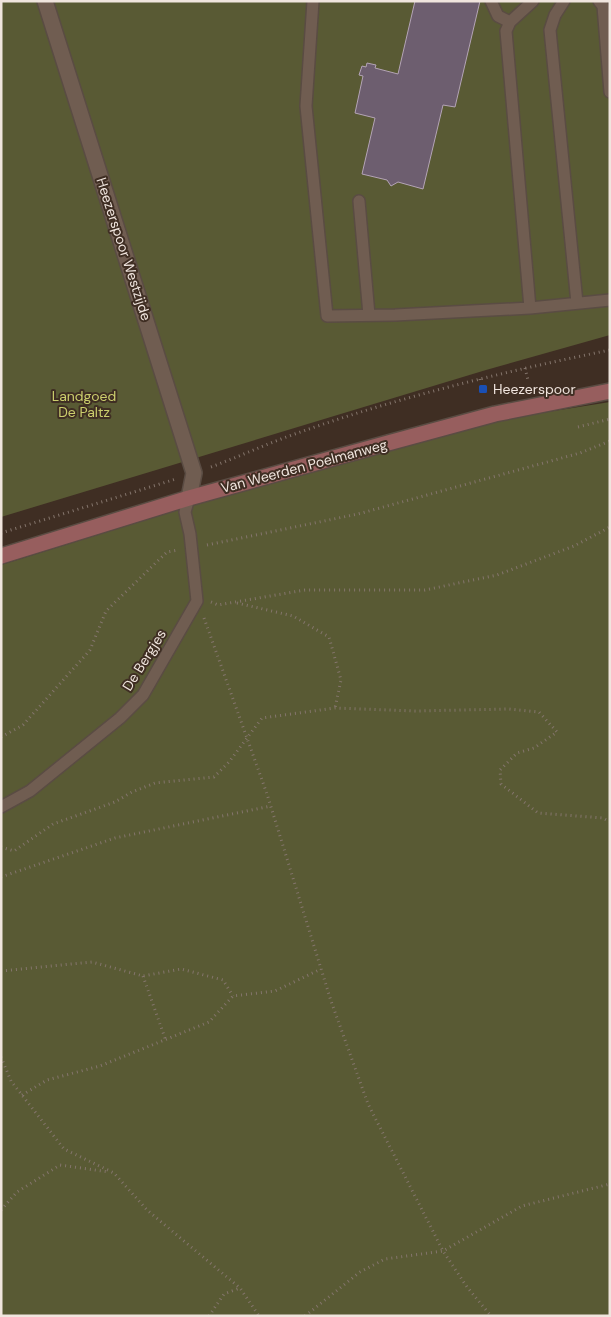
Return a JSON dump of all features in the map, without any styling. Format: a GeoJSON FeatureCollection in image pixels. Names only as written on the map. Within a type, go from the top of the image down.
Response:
{"type":"FeatureCollection","features":[{"type":"Feature","properties":{"kind":"main road","name":"Van Weerden Poelmanweg"},"geometry":{"type":"LineString","coordinates":[[1,556],[189,498],[495,414],[610,391]]}},
{"type":"Feature","properties":{"kind":"street","name":"Heezerspoor Westzijde"},"geometry":{"type":"LineString","coordinates":[[45,1],[194,473],[189,498]]}},
{"type":"Feature","properties":{"kind":"lane"},"geometry":{"type":"LineString","coordinates":[[313,1],[306,106],[327,316],[530,308],[610,300]]}},
{"type":"Feature","properties":{"kind":"lane"},"geometry":{"type":"LineString","coordinates":[[491,1],[498,16],[510,22]]}},
{"type":"Feature","properties":{"kind":"lane"},"geometry":{"type":"LineString","coordinates":[[530,308],[506,31],[510,22],[533,1]]}},
{"type":"Feature","properties":{"kind":"lane"},"geometry":{"type":"LineString","coordinates":[[564,1],[555,14],[550,30],[577,303]]}},
{"type":"Feature","properties":{"kind":"lane"},"geometry":{"type":"LineString","coordinates":[[599,1],[603,6],[607,26],[610,92]]}},
{"type":"Feature","properties":{"kind":"lane"},"geometry":{"type":"LineString","coordinates":[[359,201],[369,315]]}},
{"type":"Feature","properties":{"kind":"lane"},"geometry":{"type":"LineString","coordinates":[[189,498],[186,512],[192,548],[197,601]]}},
{"type":"Feature","properties":{"kind":"lane","name":"De Bergjes"},"geometry":{"type":"LineString","coordinates":[[1,807],[30,791],[120,718],[143,695],[197,601]]}},
{"type":"Feature","properties":{"kind":"path"},"geometry":{"type":"LineString","coordinates":[[1,533],[194,473],[323,425],[480,379],[610,350]]}},
{"type":"Feature","properties":{"kind":"path"},"geometry":{"type":"LineString","coordinates":[[525,368],[528,380]]}},
{"type":"Feature","properties":{"kind":"path"},"geometry":{"type":"LineString","coordinates":[[480,379],[482,390]]}},
{"type":"Feature","properties":{"kind":"path"},"geometry":{"type":"LineString","coordinates":[[578,427],[610,419]]}},
{"type":"Feature","properties":{"kind":"path"},"geometry":{"type":"LineString","coordinates":[[1,737],[23,725],[90,650],[106,611],[167,552],[358,514],[610,442]]}},
{"type":"Feature","properties":{"kind":"path"},"geometry":{"type":"LineString","coordinates":[[335,708],[341,680],[329,637],[293,616],[235,602],[305,590],[425,590],[497,575],[574,546],[610,527]]}},
{"type":"Feature","properties":{"kind":"path"},"geometry":{"type":"LineString","coordinates":[[197,601],[209,627],[271,806],[321,968],[368,1104],[443,1251],[467,1288],[491,1316]]}},
{"type":"Feature","properties":{"kind":"path"},"geometry":{"type":"LineString","coordinates":[[1,847],[14,851],[53,824],[115,802],[132,792],[155,783],[214,777],[229,762],[262,718],[335,708],[415,711],[509,709],[539,712],[558,732],[534,748],[517,753],[500,770],[501,784],[538,813],[603,818],[610,822]]}},
{"type":"Feature","properties":{"kind":"path"},"geometry":{"type":"LineString","coordinates":[[1,877],[115,838],[271,806]]}},
{"type":"Feature","properties":{"kind":"path"},"geometry":{"type":"LineString","coordinates":[[1,971],[92,962],[143,976],[181,969],[223,980],[233,996]]}},
{"type":"Feature","properties":{"kind":"path"},"geometry":{"type":"LineString","coordinates":[[22,1095],[46,1080],[100,1066],[209,1022],[233,996],[275,991],[321,968]]}},
{"type":"Feature","properties":{"kind":"path"},"geometry":{"type":"LineString","coordinates":[[143,976],[166,1040]]}},
{"type":"Feature","properties":{"kind":"path"},"geometry":{"type":"LineString","coordinates":[[1,1057],[11,1081],[64,1149],[114,1173],[147,1210],[240,1288],[259,1316]]}},
{"type":"Feature","properties":{"kind":"path"},"geometry":{"type":"LineString","coordinates":[[1,1210],[17,1192],[60,1165],[114,1173]]}},
{"type":"Feature","properties":{"kind":"path"},"geometry":{"type":"LineString","coordinates":[[305,1316],[360,1272],[386,1259],[443,1251],[522,1206],[610,1184]]}},
{"type":"Feature","properties":{"kind":"path"},"geometry":{"type":"LineString","coordinates":[[209,1316],[224,1294],[240,1288]]}},
{"type":"Feature","properties":{"kind":"green space","name":"Landgoed De Paltz"},"geometry":{"type":"Polygon","coordinates":[[[1,1],[610,1],[610,335],[486,370],[1,517],[1,1]]]}},
{"type":"Feature","properties":{"kind":"green space"},"geometry":{"type":"Polygon","coordinates":[[[610,402],[610,1316],[1,1316],[1,565],[181,509],[471,424],[610,402]]]}},
{"type":"Feature","properties":{"kind":"building"},"geometry":{"type":"Polygon","coordinates":[[[415,1],[480,1],[455,107],[443,105],[423,189],[398,182],[391,186],[387,180],[362,174],[375,118],[355,113],[363,76],[359,75],[362,66],[366,67],[367,63],[376,65],[375,68],[398,74],[415,1]]]}},
{"type":"Feature","properties":{"kind":"place","name":"Heezerspoor"},"geometry":{"type":"Point","coordinates":[483,389]}}]}
